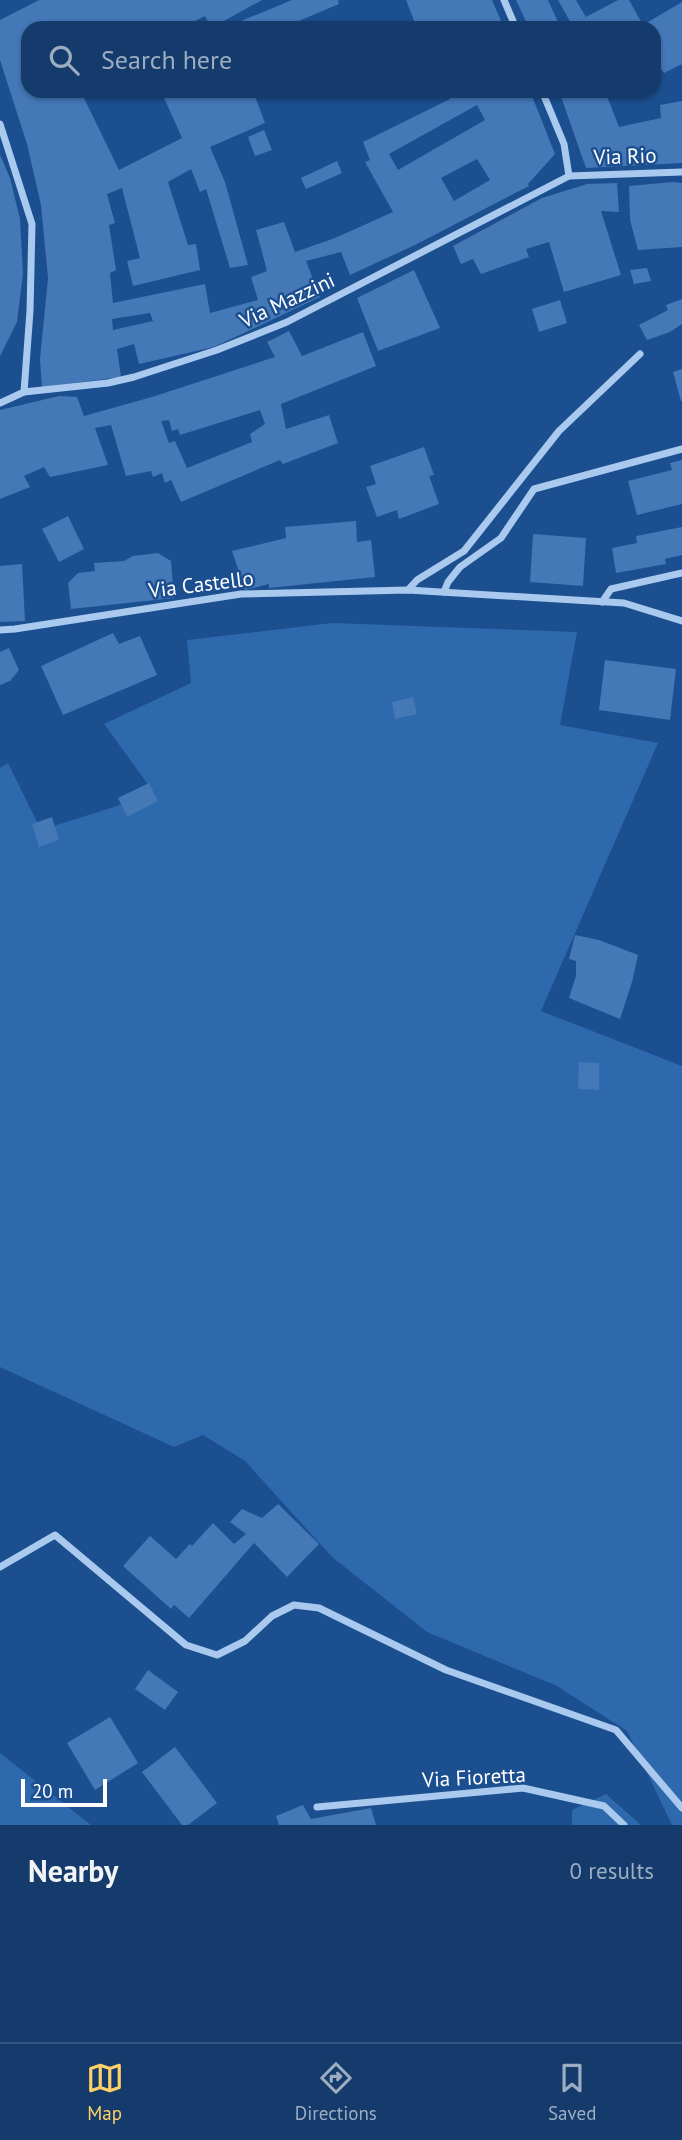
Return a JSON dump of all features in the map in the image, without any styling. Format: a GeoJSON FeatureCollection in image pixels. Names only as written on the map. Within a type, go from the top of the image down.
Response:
{"type":"FeatureCollection","features":[{"type":"Feature","properties":{"kind":"street"},"geometry":{"type":"LineString","coordinates":[[505,0],[513,21]]}},
{"type":"Feature","properties":{"kind":"street"},"geometry":{"type":"LineString","coordinates":[[545,98],[564,144],[569,176]]}},
{"type":"Feature","properties":{"kind":"street"},"geometry":{"type":"LineString","coordinates":[[0,124],[32,224],[30,311],[24,392]]}},
{"type":"Feature","properties":{"kind":"street","name":"Via Rio"},"geometry":{"type":"LineString","coordinates":[[569,176],[682,172]]}},
{"type":"Feature","properties":{"kind":"street","name":"Via Mazzini"},"geometry":{"type":"LineString","coordinates":[[0,402],[24,392],[108,383],[134,377],[240,341],[287,322],[569,176]]}},
{"type":"Feature","properties":{"kind":"street"},"geometry":{"type":"LineString","coordinates":[[408,590],[416,580],[464,551],[559,430],[640,354]]}},
{"type":"Feature","properties":{"kind":"street"},"geometry":{"type":"LineString","coordinates":[[444,592],[460,567],[501,538],[534,489],[682,449]]}},
{"type":"Feature","properties":{"kind":"street"},"geometry":{"type":"LineString","coordinates":[[602,602],[611,589],[682,573]]}},
{"type":"Feature","properties":{"kind":"street","name":"Via Castello"},"geometry":{"type":"LineString","coordinates":[[0,629],[15,629],[241,593],[408,590],[624,604],[682,621]]}},
{"type":"Feature","properties":{"kind":"street"},"geometry":{"type":"LineString","coordinates":[[0,1567],[55,1535],[186,1645],[216,1655],[245,1641],[272,1616],[294,1605],[319,1608],[446,1670],[616,1730],[682,1808]]}},
{"type":"Feature","properties":{"kind":"street","name":"Via Fioretta"},"geometry":{"type":"LineString","coordinates":[[317,1807],[523,1788],[604,1806],[624,1825]]}},
{"type":"Feature","properties":{"kind":"shaded area"},"geometry":{"type":"Polygon","coordinates":[[[332,623],[577,632],[560,725],[658,743],[541,1011],[682,1066],[682,1825],[672,1825],[627,1731],[557,1686],[427,1632],[332,1557],[245,1461],[203,1435],[174,1447],[0,1367],[0,768],[8,763],[41,830],[155,794],[104,724],[191,683],[187,640],[332,623]]]}},
{"type":"Feature","properties":{"kind":"shaded area"},"geometry":{"type":"Polygon","coordinates":[[[0,1753],[91,1825],[0,1825],[0,1753]]]}},
{"type":"Feature","properties":{"kind":"shaded area"},"geometry":{"type":"Polygon","coordinates":[[[606,1794],[641,1825],[572,1825],[572,1810],[606,1794]]]}},
{"type":"Feature","properties":{"kind":"building"},"geometry":{"type":"Polygon","coordinates":[[[39,0],[262,0],[224,21],[208,21],[205,16],[195,21],[21,21],[21,98],[84,98],[119,170],[182,138],[164,98],[256,98],[265,123],[210,147],[225,182],[248,265],[230,268],[206,189],[200,192],[191,169],[168,182],[188,245],[196,244],[200,270],[133,286],[127,261],[140,258],[122,188],[107,194],[115,223],[109,225],[116,270],[110,273],[113,303],[205,284],[210,313],[258,300],[251,277],[267,271],[256,230],[284,222],[295,252],[335,238],[393,212],[365,162],[370,160],[363,142],[450,98],[533,98],[555,154],[529,186],[350,275],[341,252],[306,261],[320,297],[214,347],[139,364],[134,344],[117,349],[121,377],[42,387],[40,359],[48,278],[41,205],[27,144],[0,60],[0,20],[39,0]],[[477,105],[389,154],[398,170],[485,120],[477,105]],[[477,159],[441,178],[454,201],[490,180],[477,159]],[[150,313],[112,319],[113,330],[153,321],[150,313]]]}},
{"type":"Feature","properties":{"kind":"building"},"geometry":{"type":"Polygon","coordinates":[[[292,0],[338,0],[339,4],[299,21],[241,21],[292,0]]]}},
{"type":"Feature","properties":{"kind":"building"},"geometry":{"type":"Polygon","coordinates":[[[406,0],[492,0],[501,21],[414,21],[406,0]]]}},
{"type":"Feature","properties":{"kind":"building"},"geometry":{"type":"Polygon","coordinates":[[[516,0],[548,0],[558,21],[526,21],[516,0]]]}},
{"type":"Feature","properties":{"kind":"building"},"geometry":{"type":"Polygon","coordinates":[[[558,0],[576,0],[586,17],[618,0],[629,0],[641,21],[570,21],[558,0]]]}},
{"type":"Feature","properties":{"kind":"building"},"geometry":{"type":"Polygon","coordinates":[[[682,2],[682,64],[664,73],[661,69],[661,21],[650,21],[682,2]]]}},
{"type":"Feature","properties":{"kind":"building"},"geometry":{"type":"Polygon","coordinates":[[[561,98],[608,98],[619,127],[661,118],[660,105],[682,101],[682,163],[586,168],[561,98]]]}},
{"type":"Feature","properties":{"kind":"building"},"geometry":{"type":"Polygon","coordinates":[[[264,130],[272,150],[255,156],[248,137],[264,130]]]}},
{"type":"Feature","properties":{"kind":"building"},"geometry":{"type":"Polygon","coordinates":[[[0,155],[10,178],[20,219],[23,274],[17,322],[0,356],[0,155]]]}},
{"type":"Feature","properties":{"kind":"building"},"geometry":{"type":"Polygon","coordinates":[[[337,161],[342,173],[306,189],[301,178],[337,161]]]}},
{"type":"Feature","properties":{"kind":"building"},"geometry":{"type":"Polygon","coordinates":[[[617,183],[619,212],[601,211],[621,275],[564,292],[549,242],[526,249],[529,257],[481,274],[473,259],[461,264],[453,246],[542,198],[587,184],[617,183]]]}},
{"type":"Feature","properties":{"kind":"building"},"geometry":{"type":"Polygon","coordinates":[[[682,183],[682,247],[638,250],[630,220],[629,186],[682,183]]]}},
{"type":"Feature","properties":{"kind":"building"},"geometry":{"type":"Polygon","coordinates":[[[647,268],[651,281],[634,284],[630,270],[647,268]]]}},
{"type":"Feature","properties":{"kind":"building"},"geometry":{"type":"Polygon","coordinates":[[[414,270],[440,328],[378,351],[357,298],[414,270]]]}},
{"type":"Feature","properties":{"kind":"building"},"geometry":{"type":"Polygon","coordinates":[[[682,299],[682,324],[670,332],[647,340],[639,325],[668,310],[666,305],[682,299]]]}},
{"type":"Feature","properties":{"kind":"building"},"geometry":{"type":"Polygon","coordinates":[[[560,300],[567,323],[539,332],[532,309],[560,300]]]}},
{"type":"Feature","properties":{"kind":"building"},"geometry":{"type":"Polygon","coordinates":[[[289,331],[302,356],[363,332],[376,366],[281,404],[286,429],[329,415],[338,443],[283,464],[280,460],[181,502],[171,480],[165,483],[162,473],[153,477],[151,471],[126,476],[111,425],[95,428],[108,465],[50,477],[44,467],[24,476],[30,487],[0,499],[0,410],[59,396],[77,397],[84,416],[275,357],[267,342],[289,331]],[[260,410],[180,435],[178,429],[172,431],[169,420],[161,421],[169,443],[175,441],[187,468],[252,442],[250,434],[265,424],[260,410]]]}},
{"type":"Feature","properties":{"kind":"building"},"geometry":{"type":"Polygon","coordinates":[[[682,369],[682,401],[681,401],[673,372],[682,369]]]}},
{"type":"Feature","properties":{"kind":"building"},"geometry":{"type":"Polygon","coordinates":[[[424,447],[434,475],[429,476],[439,504],[399,519],[397,510],[377,517],[366,487],[376,484],[370,466],[424,447]]]}},
{"type":"Feature","properties":{"kind":"building"},"geometry":{"type":"Polygon","coordinates":[[[682,460],[682,504],[637,515],[628,481],[672,470],[670,463],[682,460]]]}},
{"type":"Feature","properties":{"kind":"building"},"geometry":{"type":"Polygon","coordinates":[[[68,516],[84,549],[59,562],[42,529],[68,516]]]}},
{"type":"Feature","properties":{"kind":"building"},"geometry":{"type":"Polygon","coordinates":[[[356,521],[357,542],[371,540],[375,577],[269,588],[269,584],[245,590],[232,551],[286,538],[285,527],[356,521]]]}},
{"type":"Feature","properties":{"kind":"building"},"geometry":{"type":"Polygon","coordinates":[[[682,527],[682,555],[665,559],[666,564],[616,573],[612,548],[637,543],[636,536],[682,527]]]}},
{"type":"Feature","properties":{"kind":"building"},"geometry":{"type":"Polygon","coordinates":[[[533,534],[586,538],[583,586],[530,582],[533,534]]]}},
{"type":"Feature","properties":{"kind":"building"},"geometry":{"type":"Polygon","coordinates":[[[158,553],[171,561],[174,598],[71,609],[68,583],[78,573],[95,571],[94,563],[124,561],[133,556],[158,553]]]}},
{"type":"Feature","properties":{"kind":"building"},"geometry":{"type":"Polygon","coordinates":[[[22,564],[25,621],[0,622],[0,566],[22,564]]]}},
{"type":"Feature","properties":{"kind":"building"},"geometry":{"type":"Polygon","coordinates":[[[113,633],[119,644],[140,636],[157,675],[63,715],[41,666],[113,633]]]}},
{"type":"Feature","properties":{"kind":"building"},"geometry":{"type":"Polygon","coordinates":[[[9,648],[19,670],[10,681],[0,685],[0,652],[9,648]]]}},
{"type":"Feature","properties":{"kind":"building"},"geometry":{"type":"Polygon","coordinates":[[[605,660],[676,669],[670,720],[599,710],[605,660]]]}},
{"type":"Feature","properties":{"kind":"building"},"geometry":{"type":"Polygon","coordinates":[[[413,697],[417,714],[395,719],[392,702],[413,697]]]}},
{"type":"Feature","properties":{"kind":"building"},"geometry":{"type":"Polygon","coordinates":[[[149,783],[158,801],[127,817],[118,798],[149,783]]]}},
{"type":"Feature","properties":{"kind":"building"},"geometry":{"type":"Polygon","coordinates":[[[52,817],[59,840],[39,847],[32,824],[52,817]]]}},
{"type":"Feature","properties":{"kind":"building"},"geometry":{"type":"Polygon","coordinates":[[[575,935],[599,940],[638,955],[620,1019],[569,998],[576,976],[576,961],[569,959],[575,935]]]}},
{"type":"Feature","properties":{"kind":"building"},"geometry":{"type":"Polygon","coordinates":[[[579,1062],[599,1063],[599,1090],[578,1089],[579,1062]]]}},
{"type":"Feature","properties":{"kind":"building"},"geometry":{"type":"Polygon","coordinates":[[[278,1504],[319,1544],[287,1577],[254,1543],[189,1618],[174,1605],[171,1609],[123,1566],[150,1536],[176,1559],[213,1523],[234,1544],[246,1534],[230,1522],[242,1509],[262,1518],[278,1504]]]}},
{"type":"Feature","properties":{"kind":"building"},"geometry":{"type":"Polygon","coordinates":[[[148,1670],[178,1692],[165,1710],[135,1689],[148,1670]]]}},
{"type":"Feature","properties":{"kind":"building"},"geometry":{"type":"Polygon","coordinates":[[[110,1717],[138,1763],[95,1790],[67,1743],[110,1717]]]}},
{"type":"Feature","properties":{"kind":"building"},"geometry":{"type":"Polygon","coordinates":[[[175,1747],[217,1803],[188,1825],[182,1825],[142,1772],[175,1747]]]}},
{"type":"Feature","properties":{"kind":"building"},"geometry":{"type":"Polygon","coordinates":[[[303,1805],[311,1819],[371,1808],[376,1825],[279,1825],[276,1816],[303,1805]]]}}]}
